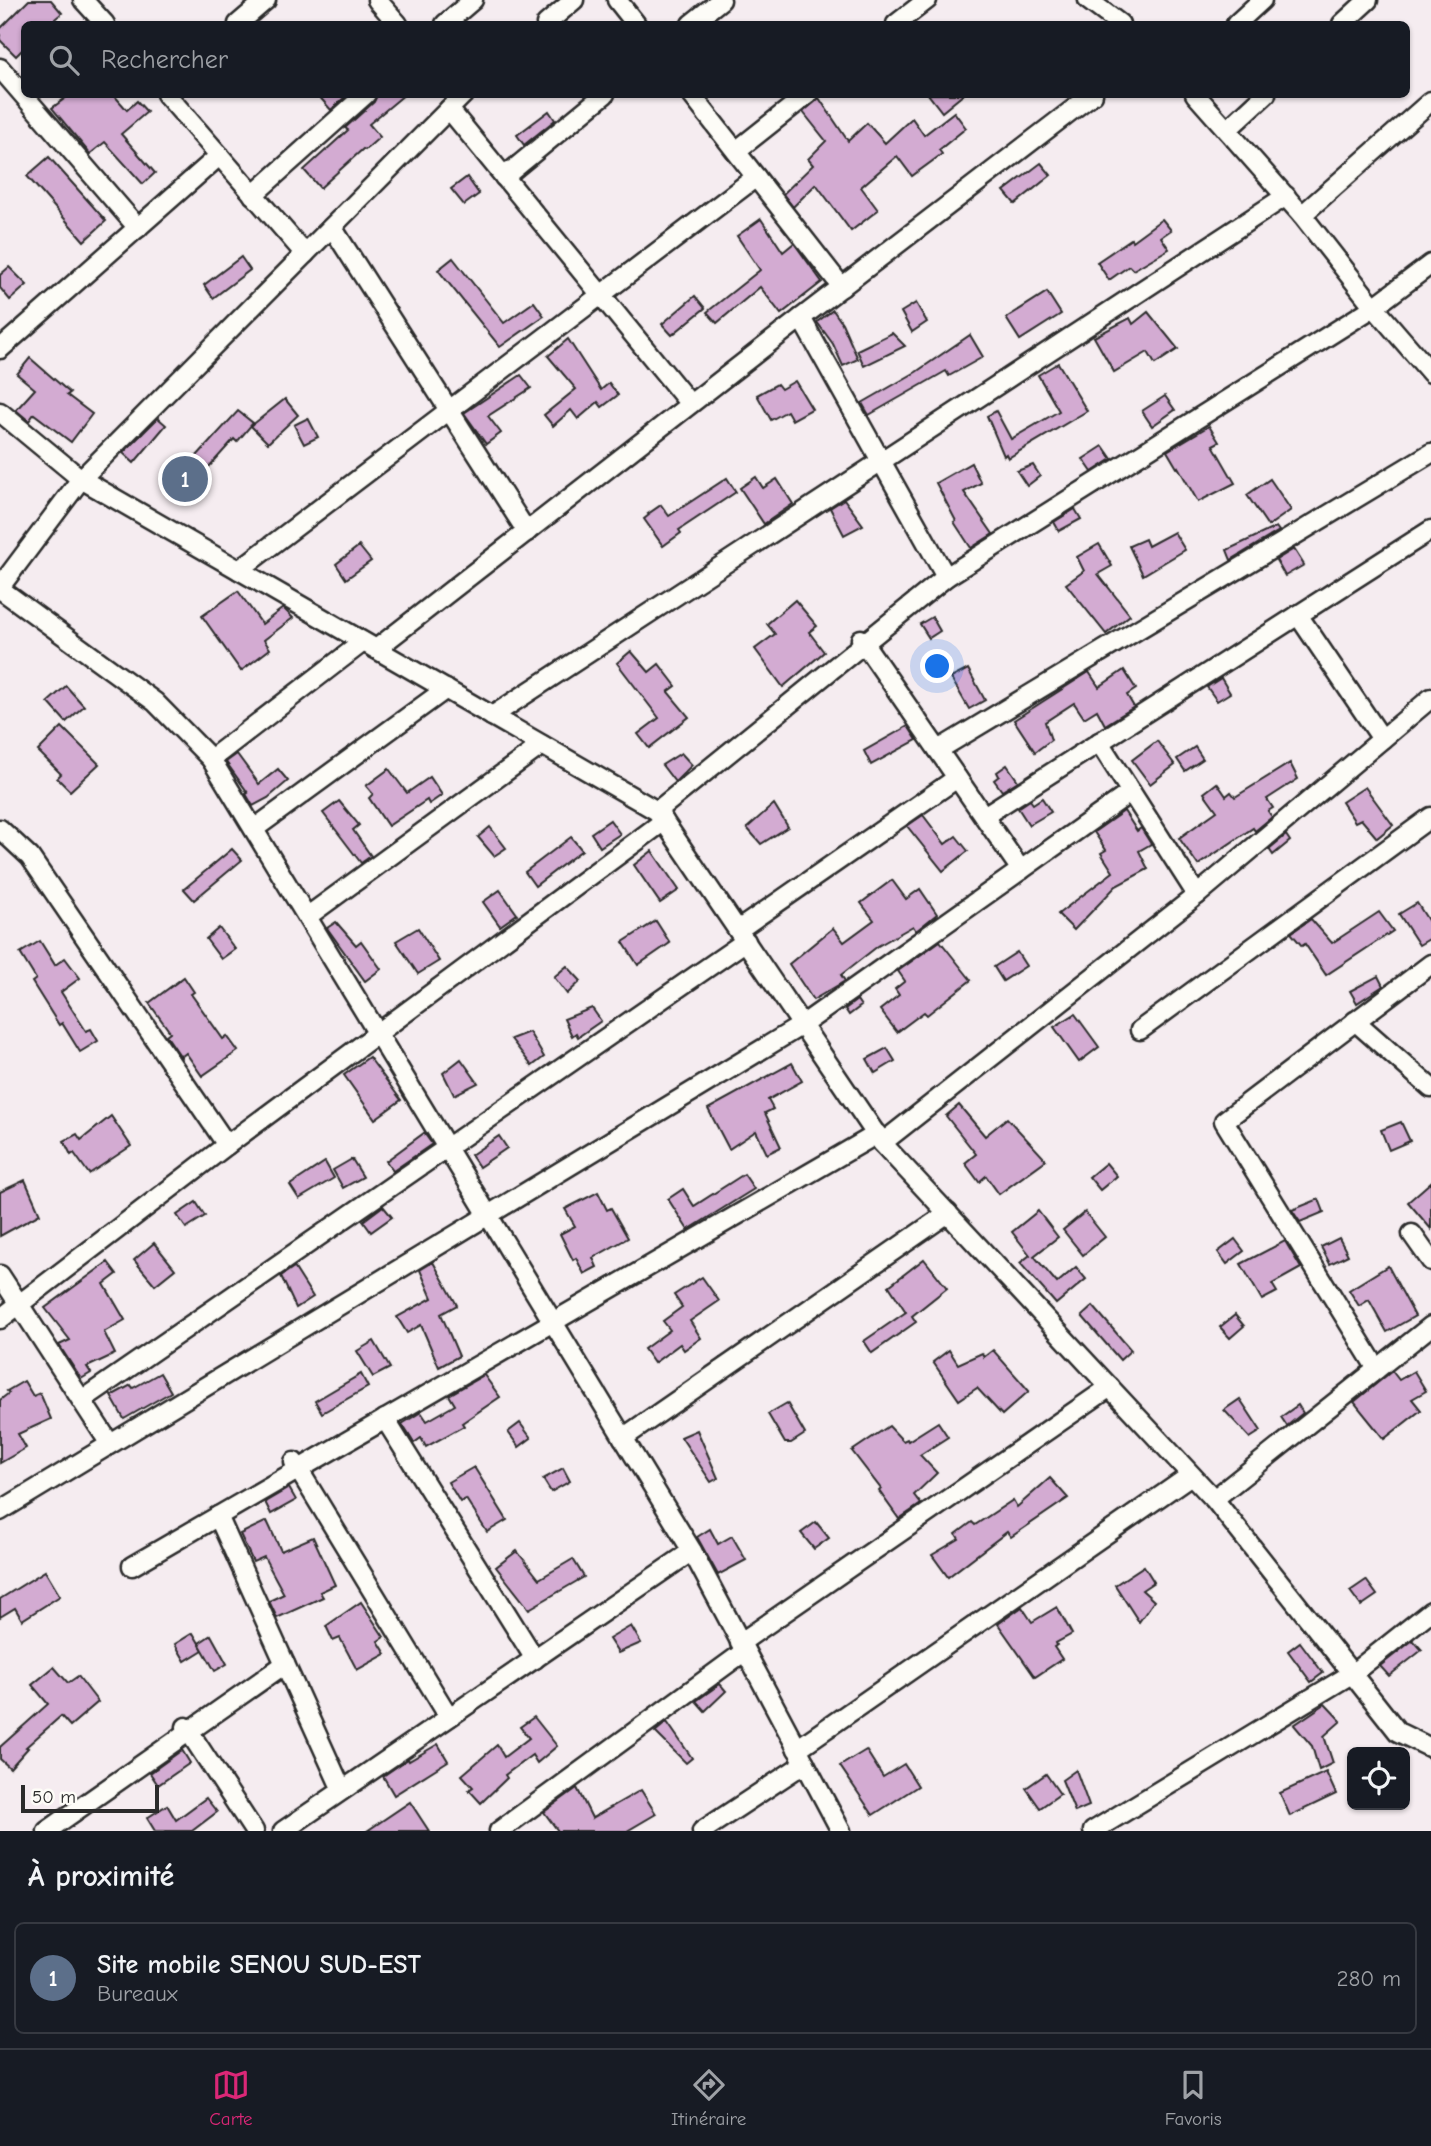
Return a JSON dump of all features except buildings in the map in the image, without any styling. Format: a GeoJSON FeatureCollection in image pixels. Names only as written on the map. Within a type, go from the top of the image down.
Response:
{"type":"FeatureCollection","features":[{"type":"Feature","properties":{"kind":"street"},"geometry":{"type":"LineString","coordinates":[[83,0],[102,21]]}},
{"type":"Feature","properties":{"kind":"street"},"geometry":{"type":"LineString","coordinates":[[242,21],[266,0]]}},
{"type":"Feature","properties":{"kind":"street"},"geometry":{"type":"LineString","coordinates":[[377,0],[395,21]]}},
{"type":"Feature","properties":{"kind":"street"},"geometry":{"type":"LineString","coordinates":[[448,21],[473,0]]}},
{"type":"Feature","properties":{"kind":"street"},"geometry":{"type":"LineString","coordinates":[[550,21],[574,0]]}},
{"type":"Feature","properties":{"kind":"street"},"geometry":{"type":"LineString","coordinates":[[617,0],[634,21]]}},
{"type":"Feature","properties":{"kind":"street"},"geometry":{"type":"LineString","coordinates":[[695,21],[721,0]]}},
{"type":"Feature","properties":{"kind":"street"},"geometry":{"type":"LineString","coordinates":[[900,21],[927,0]]}},
{"type":"Feature","properties":{"kind":"street"},"geometry":{"type":"LineString","coordinates":[[1088,0],[1116,21]]}},
{"type":"Feature","properties":{"kind":"street"},"geometry":{"type":"LineString","coordinates":[[1239,21],[1262,0]]}},
{"type":"Feature","properties":{"kind":"street"},"geometry":{"type":"LineString","coordinates":[[1345,21],[1368,0]]}},
{"type":"Feature","properties":{"kind":"street"},"geometry":{"type":"LineString","coordinates":[[0,68],[21,92]]}},
{"type":"Feature","properties":{"kind":"street"},"geometry":{"type":"LineString","coordinates":[[26,98],[138,228]]}},
{"type":"Feature","properties":{"kind":"street"},"geometry":{"type":"LineString","coordinates":[[169,98],[305,254]]}},
{"type":"Feature","properties":{"kind":"street"},"geometry":{"type":"LineString","coordinates":[[253,195],[362,98]]}},
{"type":"Feature","properties":{"kind":"street"},"geometry":{"type":"LineString","coordinates":[[504,177],[600,98]]}},
{"type":"Feature","properties":{"kind":"street"},"geometry":{"type":"LineString","coordinates":[[694,98],[842,287]]}},
{"type":"Feature","properties":{"kind":"street"},"geometry":{"type":"LineString","coordinates":[[736,151],[803,98]]}},
{"type":"Feature","properties":{"kind":"street"},"geometry":{"type":"LineString","coordinates":[[211,759],[527,532],[1088,98]]}},
{"type":"Feature","properties":{"kind":"street"},"geometry":{"type":"LineString","coordinates":[[1198,98],[1303,215],[1374,307],[1431,373]]}},
{"type":"Feature","properties":{"kind":"street"},"geometry":{"type":"LineString","coordinates":[[1227,131],[1262,98]]}},
{"type":"Feature","properties":{"kind":"street"},"geometry":{"type":"LineString","coordinates":[[690,404],[504,177],[458,99],[81,479],[0,588],[155,702],[211,759],[692,1551],[841,1831]]}},
{"type":"Feature","properties":{"kind":"street"},"geometry":{"type":"LineString","coordinates":[[1303,215],[1431,101]]}},
{"type":"Feature","properties":{"kind":"street"},"geometry":{"type":"LineString","coordinates":[[0,349],[219,156]]}},
{"type":"Feature","properties":{"kind":"street"},"geometry":{"type":"LineString","coordinates":[[239,570],[756,177]]}},
{"type":"Feature","properties":{"kind":"street"},"geometry":{"type":"LineString","coordinates":[[492,716],[1286,196]]}},
{"type":"Feature","properties":{"kind":"street"},"geometry":{"type":"LineString","coordinates":[[332,226],[527,532]]}},
{"type":"Feature","properties":{"kind":"street"},"geometry":{"type":"LineString","coordinates":[[0,1319],[661,816],[863,641],[946,577],[1374,307],[1431,264]]}},
{"type":"Feature","properties":{"kind":"street"},"geometry":{"type":"LineString","coordinates":[[801,318],[946,577]]}},
{"type":"Feature","properties":{"kind":"street"},"geometry":{"type":"LineString","coordinates":[[0,412],[81,479],[661,816],[880,1138],[1214,1499],[1398,1732],[1431,1748]]}},
{"type":"Feature","properties":{"kind":"street"},"geometry":{"type":"LineString","coordinates":[[938,750],[1431,453]]}},
{"type":"Feature","properties":{"kind":"street"},"geometry":{"type":"LineString","coordinates":[[984,816],[1431,530]]}},
{"type":"Feature","properties":{"kind":"street"},"geometry":{"type":"LineString","coordinates":[[1298,615],[1382,739]]}},
{"type":"Feature","properties":{"kind":"street"},"geometry":{"type":"LineString","coordinates":[[863,641],[1021,870]]}},
{"type":"Feature","properties":{"kind":"street"},"geometry":{"type":"LineString","coordinates":[[254,829],[446,689]]}},
{"type":"Feature","properties":{"kind":"street"},"geometry":{"type":"LineString","coordinates":[[132,1566],[218,1516],[297,1465],[385,1419],[880,1138],[1197,895],[1431,698]]}},
{"type":"Feature","properties":{"kind":"street"},"geometry":{"type":"LineString","coordinates":[[1099,742],[1197,895]]}},
{"type":"Feature","properties":{"kind":"street"},"geometry":{"type":"LineString","coordinates":[[307,916],[542,745]]}},
{"type":"Feature","properties":{"kind":"street"},"geometry":{"type":"LineString","coordinates":[[82,1400],[447,1147],[957,778]]}},
{"type":"Feature","properties":{"kind":"street"},"geometry":{"type":"LineString","coordinates":[[0,1511],[802,1025],[1131,792]]}},
{"type":"Feature","properties":{"kind":"street"},"geometry":{"type":"LineString","coordinates":[[1140,1030],[1431,817]]}},
{"type":"Feature","properties":{"kind":"street"},"geometry":{"type":"LineString","coordinates":[[0,828],[30,856],[226,1145]]}},
{"type":"Feature","properties":{"kind":"street"},"geometry":{"type":"LineString","coordinates":[[1377,1369],[1224,1121],[1431,964]]}},
{"type":"Feature","properties":{"kind":"street"},"geometry":{"type":"LineString","coordinates":[[1355,1021],[1431,1088]]}},
{"type":"Feature","properties":{"kind":"street"},"geometry":{"type":"LineString","coordinates":[[623,1438],[948,1213]]}},
{"type":"Feature","properties":{"kind":"street"},"geometry":{"type":"LineString","coordinates":[[1412,1234],[1431,1261]]}},
{"type":"Feature","properties":{"kind":"street"},"geometry":{"type":"LineString","coordinates":[[0,1275],[110,1444]]}},
{"type":"Feature","properties":{"kind":"street"},"geometry":{"type":"LineString","coordinates":[[1214,1499],[1431,1326]]}},
{"type":"Feature","properties":{"kind":"street"},"geometry":{"type":"LineString","coordinates":[[499,1831],[743,1647],[1110,1387]]}},
{"type":"Feature","properties":{"kind":"street"},"geometry":{"type":"LineString","coordinates":[[385,1419],[535,1659]]}},
{"type":"Feature","properties":{"kind":"street"},"geometry":{"type":"LineString","coordinates":[[297,1465],[449,1717]]}},
{"type":"Feature","properties":{"kind":"street"},"geometry":{"type":"LineString","coordinates":[[702,1831],[801,1756],[1191,1475]]}},
{"type":"Feature","properties":{"kind":"street"},"geometry":{"type":"LineString","coordinates":[[218,1516],[342,1790]]}},
{"type":"Feature","properties":{"kind":"street"},"geometry":{"type":"LineString","coordinates":[[283,1831],[692,1551]]}},
{"type":"Feature","properties":{"kind":"street"},"geometry":{"type":"LineString","coordinates":[[1093,1831],[1353,1673],[1431,1611]]}},
{"type":"Feature","properties":{"kind":"street"},"geometry":{"type":"LineString","coordinates":[[47,1831],[188,1729],[285,1664]]}},
{"type":"Feature","properties":{"kind":"street"},"geometry":{"type":"LineString","coordinates":[[188,1729],[254,1831]]}},
{"type":"Feature","properties":{"kind":"place","name":"Site mobile SENOU SUD-EST"},"geometry":{"type":"Point","coordinates":[185,479]}}]}
